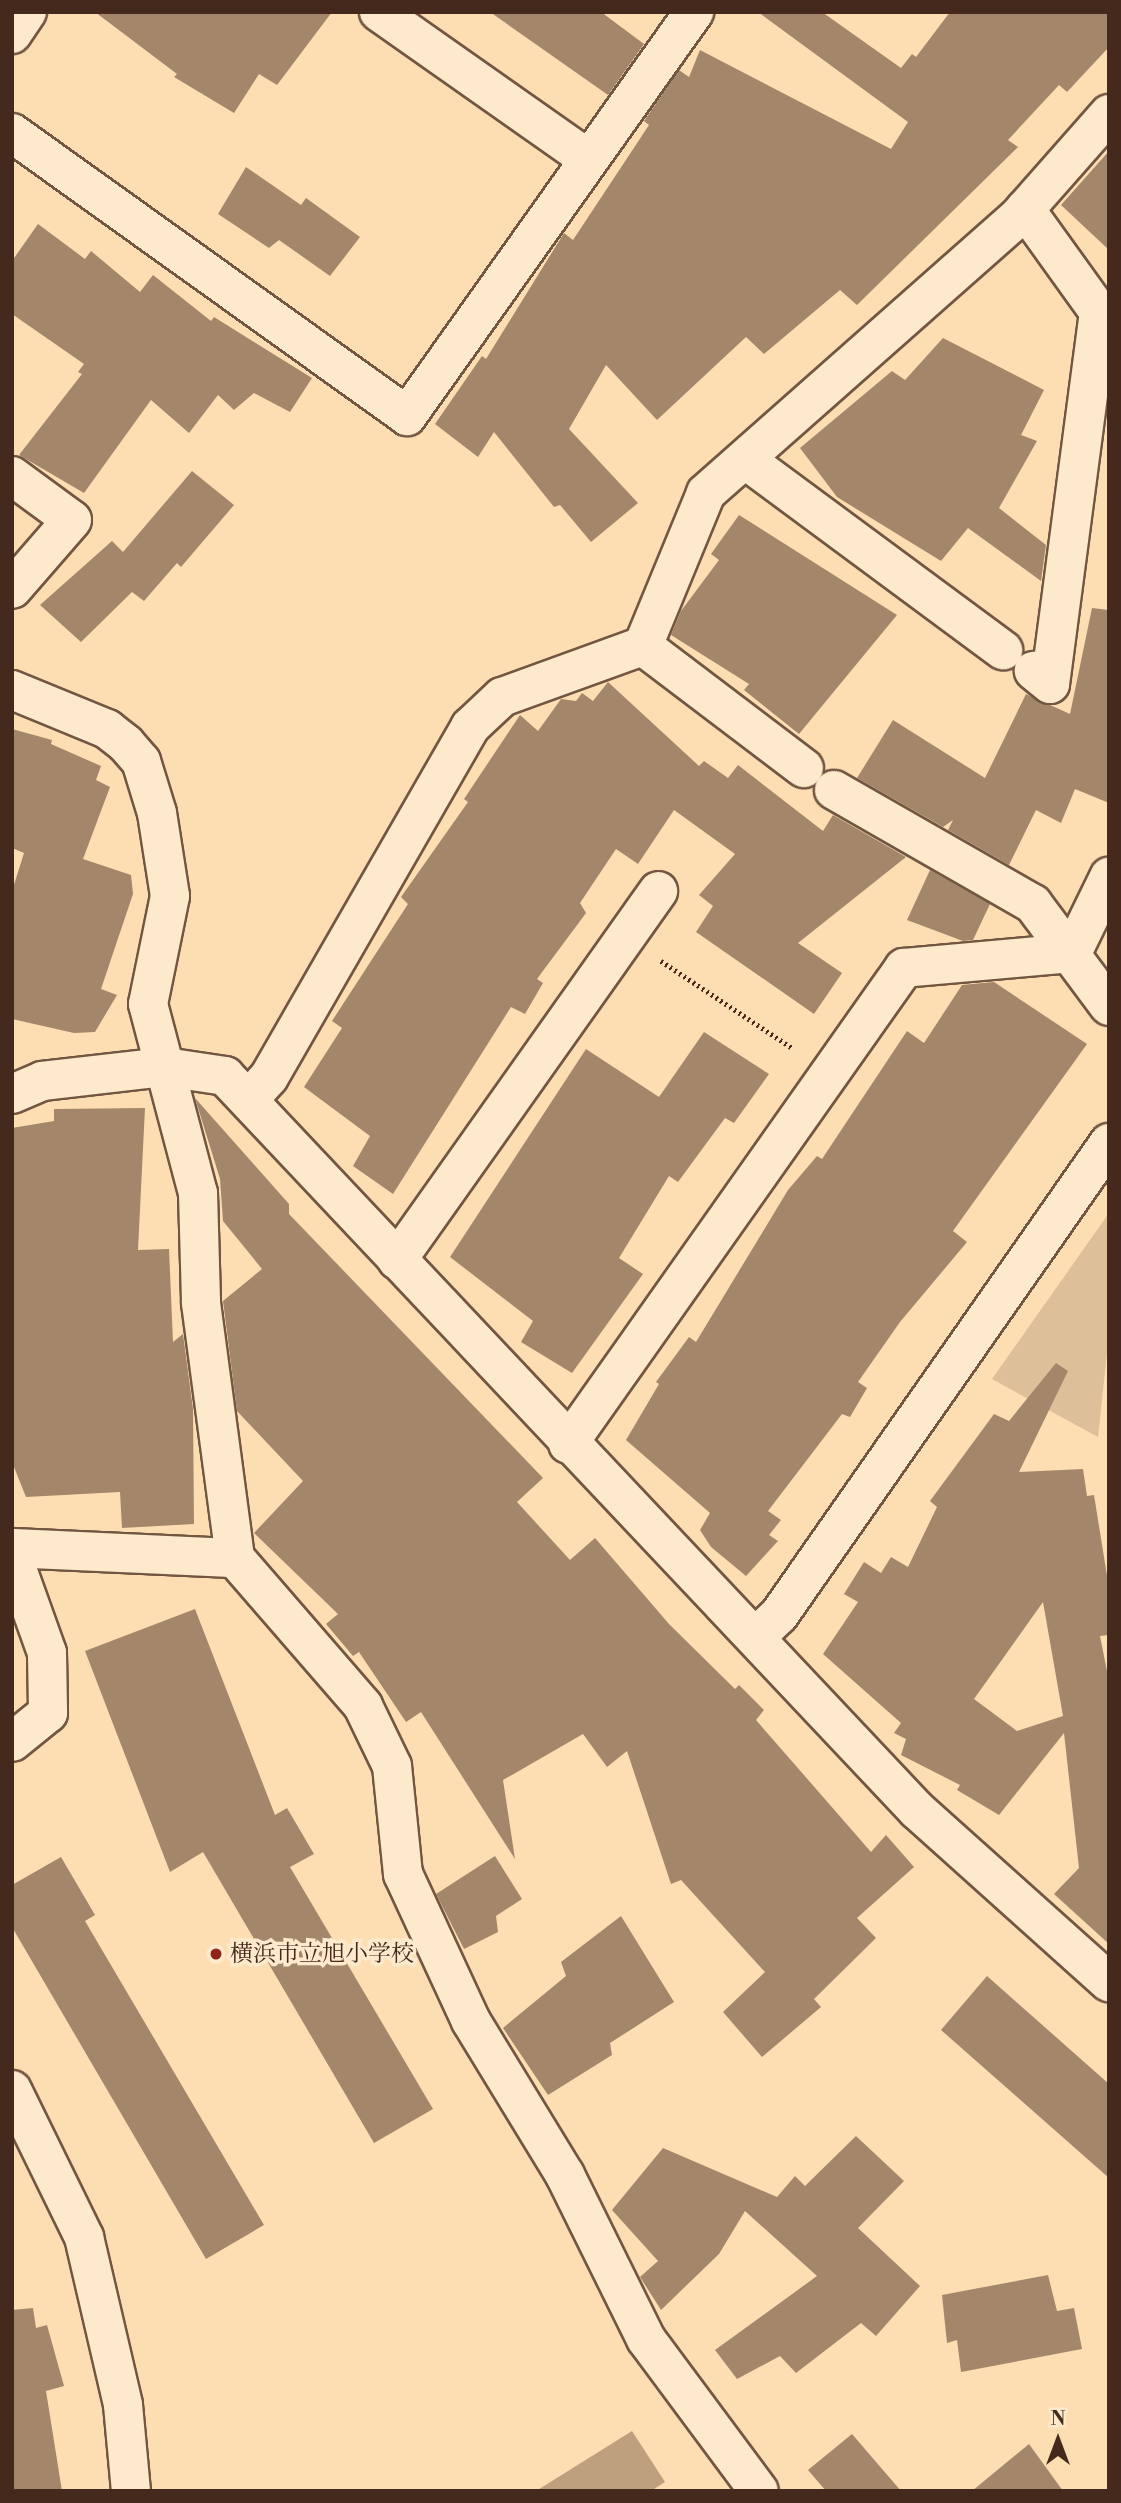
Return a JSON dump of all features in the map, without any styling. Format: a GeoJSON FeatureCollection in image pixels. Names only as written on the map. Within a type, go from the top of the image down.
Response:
{"type":"FeatureCollection","features":[{"type":"Feature","properties":{"kind":"street"},"geometry":{"type":"LineString","coordinates":[[12,34],[27,12]]}},
{"type":"Feature","properties":{"kind":"street"},"geometry":{"type":"LineString","coordinates":[[379,12],[587,158]]}},
{"type":"Feature","properties":{"kind":"street"},"geometry":{"type":"LineString","coordinates":[[12,133],[407,416],[587,158],[694,12]]}},
{"type":"Feature","properties":{"kind":"street"},"geometry":{"type":"LineString","coordinates":[[250,1098],[269,1077],[470,727],[502,696],[643,646],[706,493],[1026,209],[1109,114]]}},
{"type":"Feature","properties":{"kind":"street"},"geometry":{"type":"LineString","coordinates":[[746,460],[1051,684],[1099,312],[1026,209]]}},
{"type":"Feature","properties":{"kind":"street"},"geometry":{"type":"LineString","coordinates":[[12,476],[72,520],[12,589]]}},
{"type":"Feature","properties":{"kind":"street"},"geometry":{"type":"LineString","coordinates":[[643,646],[804,768]]}},
{"type":"Feature","properties":{"kind":"street"},"geometry":{"type":"LineString","coordinates":[[12,690],[107,729],[141,761],[157,813],[170,896],[148,1004],[198,1193],[201,1303],[235,1558],[363,1706],[392,1766],[403,1874],[471,2021],[565,2175],[646,2339],[759,2491]]}},
{"type":"Feature","properties":{"kind":"street"},"geometry":{"type":"LineString","coordinates":[[834,790],[1033,904],[1109,1006]]}},
{"type":"Feature","properties":{"kind":"street"},"geometry":{"type":"LineString","coordinates":[[1072,953],[1109,877]]}},
{"type":"Feature","properties":{"kind":"street"},"geometry":{"type":"LineString","coordinates":[[397,1259],[658,891]]}},
{"type":"Feature","properties":{"kind":"street"},"geometry":{"type":"LineString","coordinates":[[568,1444],[904,968],[1072,953]]}},
{"type":"Feature","properties":{"kind":"street"},"geometry":{"type":"LineString","coordinates":[[12,1094],[42,1081],[165,1067],[225,1076],[250,1098],[568,1444],[757,1636],[917,1810],[1109,1982]]}},
{"type":"Feature","properties":{"kind":"street"},"geometry":{"type":"LineString","coordinates":[[757,1636],[779,1615],[1109,1143]]}},
{"type":"Feature","properties":{"kind":"street"},"geometry":{"type":"LineString","coordinates":[[12,1548],[235,1558]]}},
{"type":"Feature","properties":{"kind":"street"},"geometry":{"type":"LineString","coordinates":[[12,1555],[47,1653],[48,1713],[12,1742]]}},
{"type":"Feature","properties":{"kind":"street"},"geometry":{"type":"LineString","coordinates":[[12,2090],[84,2236],[123,2404],[131,2491]]}},
{"type":"Feature","properties":{"kind":"path"},"geometry":{"type":"LineString","coordinates":[[625,937],[831,1073]]}},
{"type":"Feature","properties":{"kind":"shaded area"},"geometry":{"type":"Polygon","coordinates":[[[1109,1213],[1109,1334],[1098,1437],[992,1379],[1109,1213]]]}},
{"type":"Feature","properties":{"kind":"shaded area"},"geometry":{"type":"Polygon","coordinates":[[[632,2431],[665,2482],[651,2491],[536,2491],[632,2431]]]}},
{"type":"Feature","properties":{"kind":"building"},"geometry":{"type":"Polygon","coordinates":[[[95,12],[332,12],[277,85],[259,74],[234,113],[174,77],[177,74],[95,12]]]}},
{"type":"Feature","properties":{"kind":"building"},"geometry":{"type":"Polygon","coordinates":[[[490,12],[601,12],[644,44],[608,95],[490,12]]]}},
{"type":"Feature","properties":{"kind":"building"},"geometry":{"type":"Polygon","coordinates":[[[758,12],[822,12],[901,68],[912,54],[916,57],[950,12],[1109,12],[1109,47],[1067,92],[1059,85],[1008,140],[1018,147],[857,305],[840,290],[764,354],[746,337],[657,420],[606,365],[569,429],[638,503],[591,542],[560,505],[554,507],[494,432],[478,457],[435,424],[482,356],[486,359],[564,233],[573,240],[649,125],[644,121],[679,70],[689,77],[700,50],[891,149],[908,122],[758,12]]]}},
{"type":"Feature","properties":{"kind":"building"},"geometry":{"type":"Polygon","coordinates":[[[1109,151],[1109,250],[1061,205],[1109,151]]]}},
{"type":"Feature","properties":{"kind":"building"},"geometry":{"type":"Polygon","coordinates":[[[246,167],[301,205],[306,198],[360,237],[330,276],[279,240],[269,248],[218,214],[246,167]]]}},
{"type":"Feature","properties":{"kind":"building"},"geometry":{"type":"Polygon","coordinates":[[[38,224],[85,259],[91,251],[140,292],[153,275],[211,321],[214,317],[312,378],[290,412],[254,393],[234,410],[218,395],[189,433],[151,400],[84,493],[19,455],[82,374],[78,372],[84,364],[12,314],[12,261],[38,224]]]}},
{"type":"Feature","properties":{"kind":"building"},"geometry":{"type":"Polygon","coordinates":[[[943,338],[1044,390],[1021,435],[1037,441],[999,508],[1046,545],[1041,581],[968,528],[941,561],[837,497],[800,448],[892,371],[905,380],[943,338]]]}},
{"type":"Feature","properties":{"kind":"building"},"geometry":{"type":"Polygon","coordinates":[[[192,471],[234,505],[181,567],[177,563],[144,601],[132,592],[81,642],[40,605],[112,541],[123,552],[192,471]]]}},
{"type":"Feature","properties":{"kind":"building"},"geometry":{"type":"Polygon","coordinates":[[[739,515],[897,615],[799,734],[744,690],[749,684],[671,635],[681,611],[719,560],[711,554],[739,515]]]}},
{"type":"Feature","properties":{"kind":"building"},"geometry":{"type":"Polygon","coordinates":[[[1092,608],[1109,610],[1109,803],[1075,789],[1061,823],[1036,810],[1009,865],[948,830],[953,820],[943,827],[857,778],[893,720],[985,778],[1026,694],[1070,714],[1092,608]]]}},
{"type":"Feature","properties":{"kind":"building"},"geometry":{"type":"Polygon","coordinates":[[[608,682],[699,766],[704,761],[728,778],[738,765],[823,831],[833,815],[906,857],[798,943],[842,973],[814,1014],[696,932],[713,906],[699,895],[735,854],[674,810],[638,864],[616,849],[580,903],[586,913],[537,979],[543,983],[525,1014],[511,1007],[393,1194],[353,1166],[370,1136],[304,1087],[342,1028],[332,1021],[408,904],[401,897],[468,802],[464,799],[520,715],[538,731],[561,699],[576,701],[582,693],[593,701],[608,682]]]}},
{"type":"Feature","properties":{"kind":"building"},"geometry":{"type":"Polygon","coordinates":[[[12,729],[52,740],[51,744],[101,766],[96,780],[110,787],[83,859],[131,875],[133,894],[101,989],[117,995],[95,1032],[74,1033],[12,1019],[12,891],[24,853],[12,848],[12,729]]]}},
{"type":"Feature","properties":{"kind":"building"},"geometry":{"type":"Polygon","coordinates":[[[930,870],[990,904],[973,940],[963,941],[907,920],[930,870]]]}},
{"type":"Feature","properties":{"kind":"building"},"geometry":{"type":"Polygon","coordinates":[[[994,982],[1087,1044],[953,1231],[967,1242],[900,1322],[858,1382],[867,1388],[850,1417],[842,1414],[768,1511],[781,1520],[769,1535],[778,1541],[746,1576],[711,1547],[700,1530],[710,1513],[626,1440],[659,1384],[656,1382],[689,1337],[696,1342],[788,1190],[817,1156],[822,1159],[907,1031],[924,1043],[962,985],[994,982]]]}},
{"type":"Feature","properties":{"kind":"building"},"geometry":{"type":"Polygon","coordinates":[[[704,1032],[769,1074],[734,1123],[725,1118],[678,1182],[669,1176],[619,1258],[643,1274],[572,1373],[521,1342],[533,1321],[450,1257],[586,1049],[659,1097],[704,1032]]]}},
{"type":"Feature","properties":{"kind":"building"},"geometry":{"type":"Polygon","coordinates":[[[195,1098],[289,1204],[289,1214],[543,1478],[517,1502],[570,1560],[595,1538],[669,1624],[735,1689],[739,1685],[764,1710],[756,1720],[871,1852],[886,1835],[914,1867],[857,1918],[876,1938],[814,1999],[821,2007],[762,2057],[723,2012],[765,1972],[681,1880],[671,1884],[627,1751],[607,1767],[583,1734],[503,1780],[515,1859],[421,1712],[406,1722],[359,1652],[353,1656],[326,1624],[338,1614],[254,1533],[303,1481],[237,1411],[223,1301],[262,1269],[223,1221],[220,1179],[195,1098]]]}},
{"type":"Feature","properties":{"kind":"building"},"geometry":{"type":"Polygon","coordinates":[[[145,1108],[138,1250],[169,1249],[173,1342],[183,1334],[193,1409],[194,1524],[122,1528],[120,1492],[26,1497],[12,1462],[12,1128],[54,1121],[54,1109],[145,1108]]]}},
{"type":"Feature","properties":{"kind":"building"},"geometry":{"type":"Polygon","coordinates":[[[1056,1363],[1068,1371],[1019,1472],[1083,1469],[1087,1496],[1094,1495],[1109,1588],[1109,1635],[1100,1636],[1109,1681],[1109,1944],[1054,1894],[1079,1868],[1064,1733],[999,1815],[957,1790],[960,1785],[901,1755],[906,1739],[894,1733],[901,1723],[823,1654],[858,1602],[844,1594],[864,1562],[881,1573],[891,1557],[908,1567],[937,1507],[930,1501],[994,1414],[1009,1421],[1056,1363]],[[1043,1602],[974,1699],[1017,1731],[1063,1716],[1043,1602]]]}},
{"type":"Feature","properties":{"kind":"building"},"geometry":{"type":"Polygon","coordinates":[[[195,1609],[275,1815],[287,1808],[314,1854],[290,1867],[433,2109],[374,2143],[203,1852],[170,1872],[85,1651],[195,1609]]]}},
{"type":"Feature","properties":{"kind":"building"},"geometry":{"type":"Polygon","coordinates":[[[495,1856],[522,1899],[496,1916],[498,1932],[464,1949],[436,1894],[495,1856]]]}},
{"type":"Feature","properties":{"kind":"building"},"geometry":{"type":"Polygon","coordinates":[[[61,1857],[95,1915],[85,1921],[264,2225],[206,2259],[12,1927],[12,1885],[61,1857]]]}},
{"type":"Feature","properties":{"kind":"building"},"geometry":{"type":"Polygon","coordinates":[[[621,1916],[674,2002],[610,2043],[612,2055],[548,2095],[503,2028],[566,1976],[561,1962],[621,1916]]]}},
{"type":"Feature","properties":{"kind":"building"},"geometry":{"type":"Polygon","coordinates":[[[987,1976],[1109,2084],[1109,2178],[941,2030],[987,1976]]]}},
{"type":"Feature","properties":{"kind":"building"},"geometry":{"type":"Polygon","coordinates":[[[856,2136],[904,2181],[858,2228],[920,2286],[876,2336],[861,2323],[796,2373],[780,2356],[737,2379],[715,2350],[817,2276],[745,2211],[719,2254],[661,2310],[640,2277],[658,2261],[612,2210],[663,2148],[777,2197],[795,2176],[805,2186],[856,2136]]]}},
{"type":"Feature","properties":{"kind":"building"},"geometry":{"type":"Polygon","coordinates":[[[1048,2275],[1057,2311],[1074,2308],[1082,2349],[961,2372],[957,2340],[947,2343],[942,2295],[1048,2275]]]}},
{"type":"Feature","properties":{"kind":"building"},"geometry":{"type":"Polygon","coordinates":[[[33,2308],[36,2328],[47,2325],[64,2386],[46,2391],[62,2491],[12,2491],[12,2310],[33,2308]]]}},
{"type":"Feature","properties":{"kind":"building"},"geometry":{"type":"Polygon","coordinates":[[[852,2434],[901,2491],[826,2491],[808,2470],[852,2434]]]}},
{"type":"Feature","properties":{"kind":"building"},"geometry":{"type":"Polygon","coordinates":[[[1029,2444],[1063,2491],[972,2491],[1029,2444]]]}},
{"type":"Feature","properties":{"kind":"place","name":"横浜市立旭小学校"},"geometry":{"type":"Point","coordinates":[216,1954]}}]}
